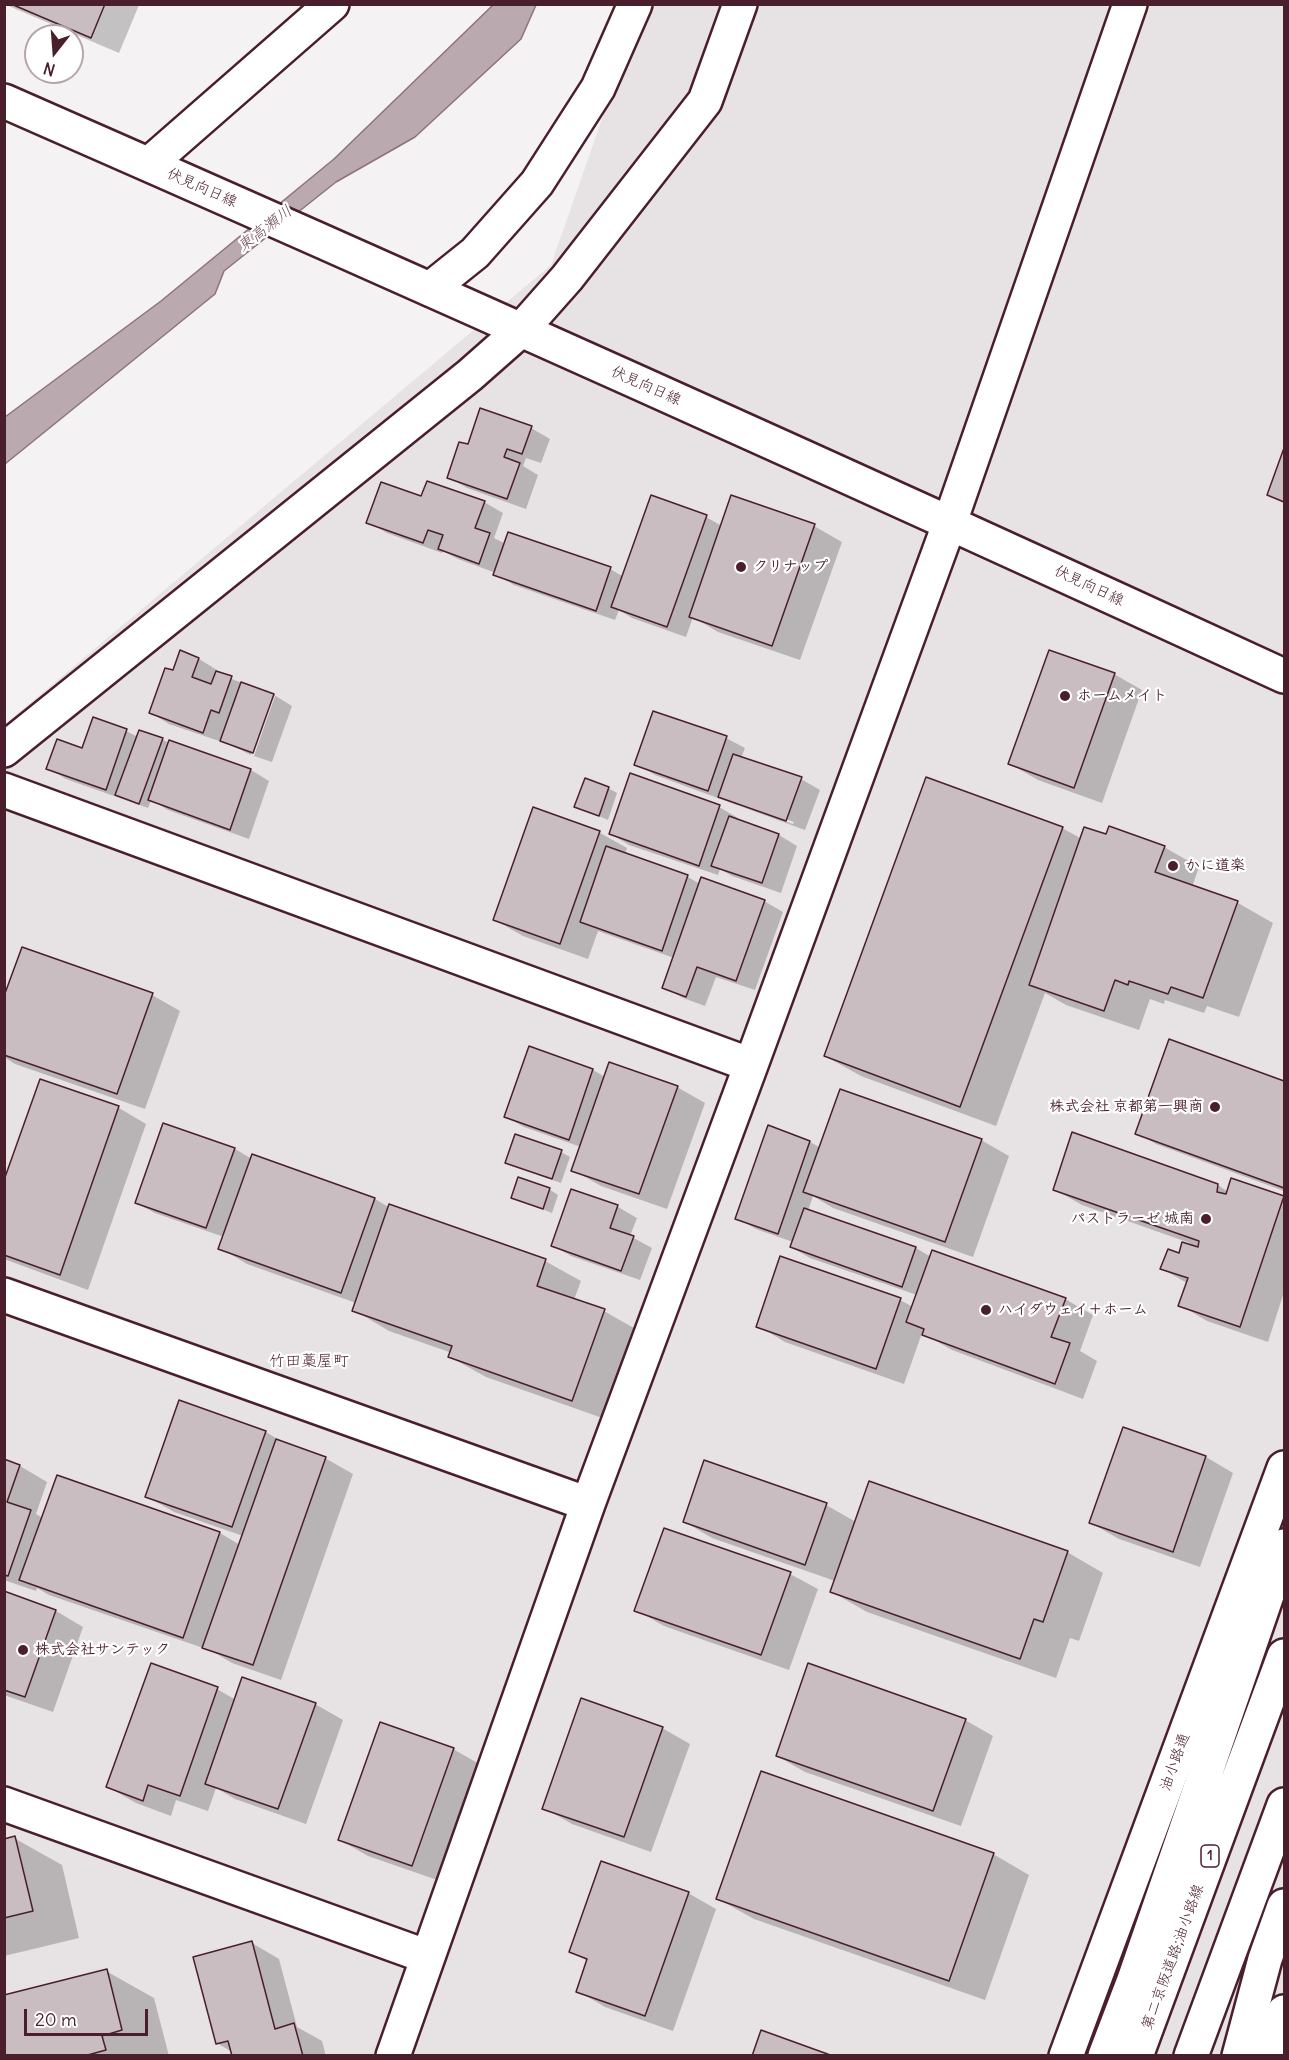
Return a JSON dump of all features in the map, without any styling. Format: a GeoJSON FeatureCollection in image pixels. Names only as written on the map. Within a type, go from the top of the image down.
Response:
{"type":"FeatureCollection","features":[{"type":"Feature","properties":{"kind":"main road"},"geometry":{"type":"LineString","coordinates":[[149,164],[332,4]]}},
{"type":"Feature","properties":{"kind":"main road"},"geometry":{"type":"LineString","coordinates":[[430,289],[475,253],[537,183],[598,87],[635,4]]}},
{"type":"Feature","properties":{"kind":"main road"},"geometry":{"type":"LineString","coordinates":[[4,750],[470,375],[521,330],[567,278],[705,101],[740,4]]}},
{"type":"Feature","properties":{"kind":"main road"},"geometry":{"type":"LineString","coordinates":[[393,2055],[588,1504],[752,1065],[950,522],[1130,4]]}},
{"type":"Feature","properties":{"kind":"main road","name":"伏見向日線"},"geometry":{"type":"LineString","coordinates":[[4,101],[361,257],[950,522],[1284,676]]}},
{"type":"Feature","properties":{"kind":"main road"},"geometry":{"type":"LineString","coordinates":[[4,790],[752,1065]]}},
{"type":"Feature","properties":{"kind":"main road"},"geometry":{"type":"LineString","coordinates":[[4,1295],[588,1504]]}},
{"type":"Feature","properties":{"kind":"main road","name":"油小路通"},"geometry":{"type":"LineString","coordinates":[[1066,2055],[1284,1468]]}},
{"type":"Feature","properties":{"kind":"main road"},"geometry":{"type":"LineString","coordinates":[[1105,2055],[1134,1980],[1284,1546]]}},
{"type":"Feature","properties":{"kind":"main road","name":"第二京阪道路;油小路線"},"geometry":{"type":"LineString","coordinates":[[1136,2055],[1284,1656]]}},
{"type":"Feature","properties":{"kind":"main road"},"geometry":{"type":"LineString","coordinates":[[4,1804],[428,1957]]}},
{"type":"Feature","properties":{"kind":"main road"},"geometry":{"type":"LineString","coordinates":[[1191,2055],[1284,1805]]}},
{"type":"Feature","properties":{"kind":"main road"},"geometry":{"type":"LineString","coordinates":[[1239,2055],[1265,1959],[1284,1906]]}},
{"type":"Feature","properties":{"kind":"main road"},"geometry":{"type":"LineString","coordinates":[[1269,2055],[1284,2012]]}},
{"type":"Feature","properties":{"kind":"shaded area"},"geometry":{"type":"Polygon","coordinates":[[[642,5],[1284,5],[1284,2055],[5,2055],[4,725],[551,265],[642,5]]]}},
{"type":"Feature","properties":{"kind":"water","name":"東高瀬川"},"geometry":{"type":"Polygon","coordinates":[[[493,5],[536,5],[521,39],[415,137],[336,182],[224,271],[215,294],[5,464],[5,417],[161,301],[334,159],[493,5]]]}},
{"type":"Feature","properties":{"kind":"building"},"geometry":{"type":"Polygon","coordinates":[[[11,4],[105,4],[91,38],[84,35],[84,24],[58,24],[11,4]]]}},
{"type":"Feature","properties":{"kind":"building"},"geometry":{"type":"Polygon","coordinates":[[[480,408],[532,426],[522,454],[507,449],[504,457],[520,463],[507,499],[447,478],[459,442],[468,444],[480,408]]]}},
{"type":"Feature","properties":{"kind":"building"},"geometry":{"type":"Polygon","coordinates":[[[1284,448],[1284,502],[1267,495],[1284,448]]]}},
{"type":"Feature","properties":{"kind":"building"},"geometry":{"type":"Polygon","coordinates":[[[427,481],[485,501],[475,528],[490,533],[479,564],[438,549],[443,535],[428,530],[423,543],[366,523],[381,482],[421,496],[427,481]]]}},
{"type":"Feature","properties":{"kind":"building"},"geometry":{"type":"Polygon","coordinates":[[[651,495],[707,515],[667,627],[611,607],[651,495]]]}},
{"type":"Feature","properties":{"kind":"building"},"geometry":{"type":"Polygon","coordinates":[[[731,495],[815,524],[772,646],[689,617],[731,495]]]}},
{"type":"Feature","properties":{"kind":"building"},"geometry":{"type":"Polygon","coordinates":[[[508,532],[611,567],[596,611],[493,575],[508,532]]]}},
{"type":"Feature","properties":{"kind":"building"},"geometry":{"type":"Polygon","coordinates":[[[180,650],[199,658],[192,677],[211,684],[216,671],[232,676],[219,713],[211,710],[203,733],[149,713],[165,668],[173,670],[180,650]]]}},
{"type":"Feature","properties":{"kind":"building"},"geometry":{"type":"Polygon","coordinates":[[[1049,650],[1115,673],[1074,788],[1008,764],[1049,650]]]}},
{"type":"Feature","properties":{"kind":"building"},"geometry":{"type":"Polygon","coordinates":[[[241,682],[274,694],[253,753],[220,741],[241,682]]]}},
{"type":"Feature","properties":{"kind":"building"},"geometry":{"type":"Polygon","coordinates":[[[653,711],[727,736],[708,791],[634,765],[653,711]]]}},
{"type":"Feature","properties":{"kind":"building"},"geometry":{"type":"Polygon","coordinates":[[[93,717],[127,729],[106,790],[46,769],[57,739],[82,748],[93,717]]]}},
{"type":"Feature","properties":{"kind":"building"},"geometry":{"type":"Polygon","coordinates":[[[139,730],[163,738],[139,804],[115,795],[139,730]]]}},
{"type":"Feature","properties":{"kind":"building"},"geometry":{"type":"Polygon","coordinates":[[[169,740],[251,769],[230,830],[148,800],[169,740]]]}},
{"type":"Feature","properties":{"kind":"building"},"geometry":{"type":"Polygon","coordinates":[[[733,754],[802,777],[786,821],[718,797],[733,754]]]}},
{"type":"Feature","properties":{"kind":"building"},"geometry":{"type":"Polygon","coordinates":[[[630,773],[720,805],[699,866],[609,834],[630,773]]]}},
{"type":"Feature","properties":{"kind":"building"},"geometry":{"type":"Polygon","coordinates":[[[926,777],[1063,827],[960,1107],[824,1056],[926,777]]]}},
{"type":"Feature","properties":{"kind":"building"},"geometry":{"type":"Polygon","coordinates":[[[585,778],[609,787],[599,816],[574,807],[585,778]]]}},
{"type":"Feature","properties":{"kind":"building"},"geometry":{"type":"Polygon","coordinates":[[[533,807],[600,831],[560,944],[493,920],[533,807]]]}},
{"type":"Feature","properties":{"kind":"building"},"geometry":{"type":"Polygon","coordinates":[[[729,816],[779,834],[762,883],[711,866],[729,816]]]}},
{"type":"Feature","properties":{"kind":"building"},"geometry":{"type":"Polygon","coordinates":[[[1109,826],[1165,846],[1155,872],[1238,901],[1203,998],[1171,987],[1168,994],[1129,981],[1128,985],[1115,980],[1104,1011],[1029,985],[1084,827],[1106,834],[1109,826]]]}},
{"type":"Feature","properties":{"kind":"building"},"geometry":{"type":"Polygon","coordinates":[[[606,846],[688,875],[662,951],[580,922],[606,846]]]}},
{"type":"Feature","properties":{"kind":"building"},"geometry":{"type":"Polygon","coordinates":[[[701,877],[765,900],[736,981],[697,967],[686,997],[662,988],[701,877]]]}},
{"type":"Feature","properties":{"kind":"building"},"geometry":{"type":"Polygon","coordinates":[[[22,947],[153,993],[117,1094],[4,1055],[4,996],[22,947]]]}},
{"type":"Feature","properties":{"kind":"building","name":"株式会社 京都第一興商"},"geometry":{"type":"Polygon","coordinates":[[[1169,1039],[1284,1081],[1284,1188],[1135,1134],[1169,1039]]]}},
{"type":"Feature","properties":{"kind":"building"},"geometry":{"type":"Polygon","coordinates":[[[529,1046],[593,1069],[569,1140],[504,1117],[529,1046]]]}},
{"type":"Feature","properties":{"kind":"building"},"geometry":{"type":"Polygon","coordinates":[[[609,1062],[678,1086],[639,1194],[571,1171],[609,1062]]]}},
{"type":"Feature","properties":{"kind":"building"},"geometry":{"type":"Polygon","coordinates":[[[40,1079],[119,1106],[60,1275],[4,1255],[4,1180],[40,1079]]]}},
{"type":"Feature","properties":{"kind":"building"},"geometry":{"type":"Polygon","coordinates":[[[840,1089],[982,1139],[945,1242],[803,1192],[840,1089]]]}},
{"type":"Feature","properties":{"kind":"building"},"geometry":{"type":"Polygon","coordinates":[[[163,1123],[235,1148],[206,1228],[135,1203],[163,1123]]]}},
{"type":"Feature","properties":{"kind":"building"},"geometry":{"type":"Polygon","coordinates":[[[768,1125],[810,1141],[778,1234],[735,1219],[768,1125]]]}},
{"type":"Feature","properties":{"kind":"building","name":"パストラーゼ 城南"},"geometry":{"type":"Polygon","coordinates":[[[1072,1132],[1218,1184],[1217,1192],[1226,1194],[1231,1178],[1284,1196],[1240,1327],[1178,1306],[1188,1278],[1160,1269],[1168,1249],[1179,1253],[1182,1242],[1198,1247],[1199,1241],[1053,1190],[1072,1132]]]}},
{"type":"Feature","properties":{"kind":"building"},"geometry":{"type":"Polygon","coordinates":[[[515,1134],[562,1150],[552,1179],[505,1163],[515,1134]]]}},
{"type":"Feature","properties":{"kind":"building"},"geometry":{"type":"Polygon","coordinates":[[[252,1154],[375,1198],[341,1293],[218,1249],[252,1154]]]}},
{"type":"Feature","properties":{"kind":"building"},"geometry":{"type":"Polygon","coordinates":[[[518,1177],[550,1188],[543,1209],[511,1198],[518,1177]]]}},
{"type":"Feature","properties":{"kind":"building"},"geometry":{"type":"Polygon","coordinates":[[[571,1189],[618,1205],[610,1228],[634,1236],[621,1271],[551,1246],[571,1189]]]}},
{"type":"Feature","properties":{"kind":"building"},"geometry":{"type":"Polygon","coordinates":[[[389,1204],[546,1259],[537,1286],[605,1309],[572,1401],[448,1357],[452,1346],[352,1311],[389,1204]]]}},
{"type":"Feature","properties":{"kind":"building"},"geometry":{"type":"Polygon","coordinates":[[[804,1208],[916,1247],[902,1287],[790,1247],[804,1208]]]}},
{"type":"Feature","properties":{"kind":"building","name":"ハイダウェイ＋ホーム"},"geometry":{"type":"Polygon","coordinates":[[[932,1250],[1066,1298],[1051,1337],[1070,1343],[1055,1384],[922,1335],[924,1329],[906,1322],[932,1250]]]}},
{"type":"Feature","properties":{"kind":"building"},"geometry":{"type":"Polygon","coordinates":[[[780,1256],[901,1298],[876,1369],[756,1327],[780,1256]]]}},
{"type":"Feature","properties":{"kind":"building"},"geometry":{"type":"Polygon","coordinates":[[[179,1400],[266,1431],[232,1527],[145,1497],[179,1400]]]}},
{"type":"Feature","properties":{"kind":"building"},"geometry":{"type":"Polygon","coordinates":[[[1123,1427],[1206,1456],[1173,1552],[1089,1523],[1123,1427]]]}},
{"type":"Feature","properties":{"kind":"building"},"geometry":{"type":"Polygon","coordinates":[[[276,1439],[326,1457],[253,1665],[202,1648],[276,1439]]]}},
{"type":"Feature","properties":{"kind":"building"},"geometry":{"type":"Polygon","coordinates":[[[4,1459],[20,1465],[7,1502],[31,1510],[8,1576],[4,1575],[4,1459]]]}},
{"type":"Feature","properties":{"kind":"building"},"geometry":{"type":"Polygon","coordinates":[[[704,1460],[827,1503],[805,1565],[683,1522],[704,1460]]]}},
{"type":"Feature","properties":{"kind":"building"},"geometry":{"type":"Polygon","coordinates":[[[57,1475],[220,1532],[183,1638],[19,1580],[57,1475]]]}},
{"type":"Feature","properties":{"kind":"building"},"geometry":{"type":"Polygon","coordinates":[[[869,1481],[1068,1551],[1043,1622],[1034,1619],[1020,1659],[830,1592],[869,1481]]]}},
{"type":"Feature","properties":{"kind":"building"},"geometry":{"type":"Polygon","coordinates":[[[664,1528],[791,1572],[761,1655],[634,1611],[664,1528]]]}},
{"type":"Feature","properties":{"kind":"building","name":"株式会社サンテック"},"geometry":{"type":"Polygon","coordinates":[[[4,1591],[56,1610],[25,1697],[4,1690],[4,1591]]]}},
{"type":"Feature","properties":{"kind":"building"},"geometry":{"type":"Polygon","coordinates":[[[151,1663],[218,1687],[180,1796],[148,1785],[143,1801],[106,1787],[151,1663]]]}},
{"type":"Feature","properties":{"kind":"building"},"geometry":{"type":"Polygon","coordinates":[[[808,1663],[966,1719],[933,1811],[776,1756],[808,1663]]]}},
{"type":"Feature","properties":{"kind":"building"},"geometry":{"type":"Polygon","coordinates":[[[242,1677],[316,1703],[278,1809],[205,1784],[242,1677]]]}},
{"type":"Feature","properties":{"kind":"building"},"geometry":{"type":"Polygon","coordinates":[[[581,1698],[663,1727],[624,1837],[542,1809],[581,1698]]]}},
{"type":"Feature","properties":{"kind":"building"},"geometry":{"type":"Polygon","coordinates":[[[380,1722],[454,1748],[412,1866],[338,1840],[380,1722]]]}},
{"type":"Feature","properties":{"kind":"building"},"geometry":{"type":"Polygon","coordinates":[[[761,1771],[994,1853],[949,1981],[716,1899],[761,1771]]]}},
{"type":"Feature","properties":{"kind":"building"},"geometry":{"type":"Polygon","coordinates":[[[15,1836],[33,1911],[4,1918],[4,1839],[15,1836]]]}},
{"type":"Feature","properties":{"kind":"building"},"geometry":{"type":"Polygon","coordinates":[[[601,1861],[689,1892],[645,2016],[576,1992],[587,1959],[569,1952],[601,1861]]]}},
{"type":"Feature","properties":{"kind":"building"},"geometry":{"type":"Polygon","coordinates":[[[252,1941],[275,2029],[294,2023],[303,2056],[232,2056],[228,2041],[216,2044],[193,1957],[252,1941]]]}},
{"type":"Feature","properties":{"kind":"building"},"geometry":{"type":"Polygon","coordinates":[[[107,1969],[122,2030],[102,2036],[106,2050],[84,2056],[4,2056],[4,1995],[107,1969]]]}},
{"type":"Feature","properties":{"kind":"building"},"geometry":{"type":"Polygon","coordinates":[[[761,2030],[833,2056],[752,2056],[761,2030]]]}},
{"type":"Feature","properties":{"kind":"place","name":"クリナップ"},"geometry":{"type":"Point","coordinates":[741,567]}},
{"type":"Feature","properties":{"kind":"place","name":"ホームメイト"},"geometry":{"type":"Point","coordinates":[1065,696]}},
{"type":"Feature","properties":{"kind":"place","name":"かに道楽"},"geometry":{"type":"Point","coordinates":[1173,866]}},
{"type":"Feature","properties":{"kind":"place","name":"株式会社 京都第一興商"},"geometry":{"type":"Point","coordinates":[1215,1107]}},
{"type":"Feature","properties":{"kind":"place","name":"パストラーゼ 城南"},"geometry":{"type":"Point","coordinates":[1206,1219]}},
{"type":"Feature","properties":{"kind":"place","name":"ハイダウェイ＋ホーム"},"geometry":{"type":"Point","coordinates":[986,1310]}},
{"type":"Feature","properties":{"kind":"place","name":"株式会社サンテック"},"geometry":{"type":"Point","coordinates":[23,1650]}},
{"type":"Feature","properties":{"kind":"district","name":"竹田藁屋町"},"geometry":{"type":"Point","coordinates":[309,1361]}}]}
